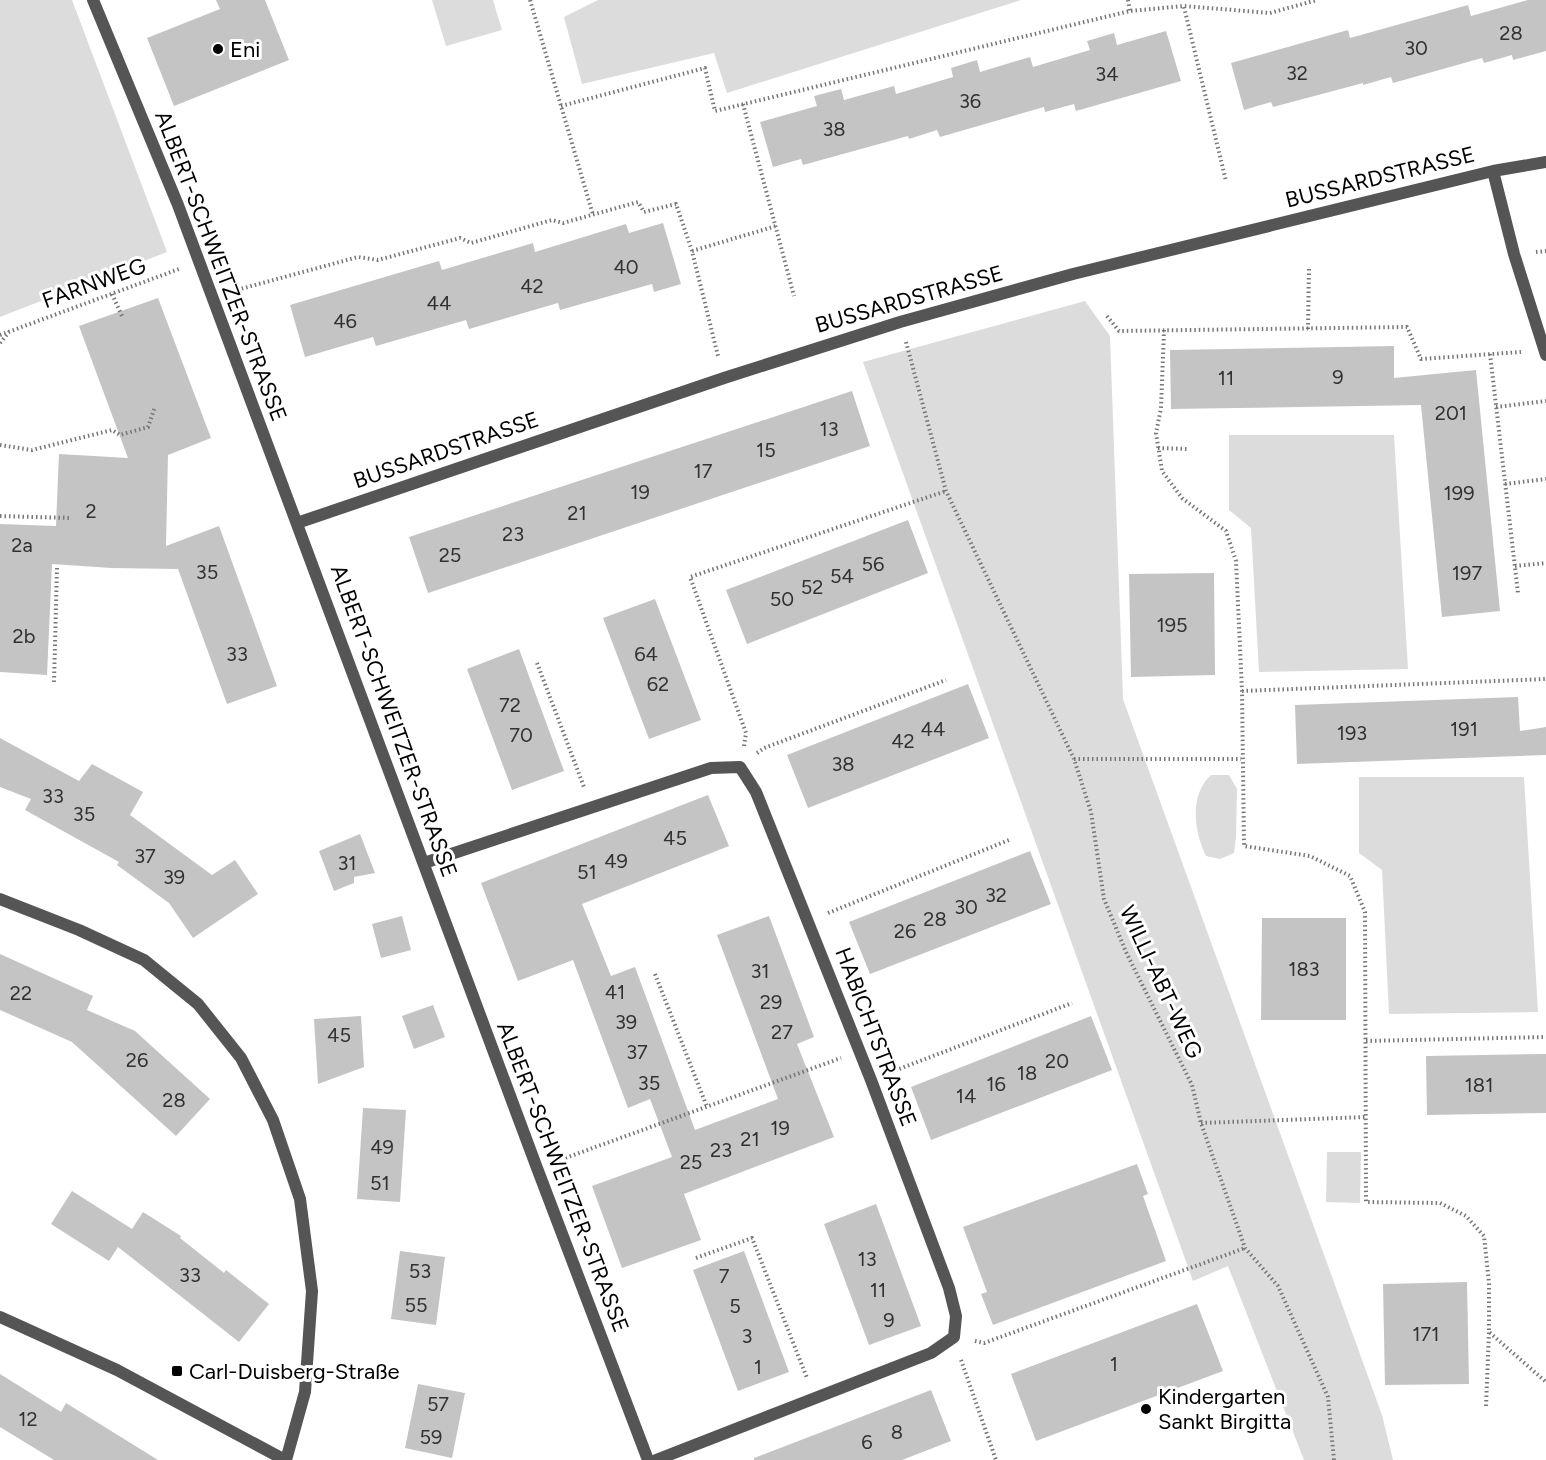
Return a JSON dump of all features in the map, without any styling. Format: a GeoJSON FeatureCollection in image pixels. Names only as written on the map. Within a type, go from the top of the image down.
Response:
{"type":"FeatureCollection","features":[{"type":"Feature","properties":{"kind":"street","name":"ALBERT-SCHWEITZER-STRASSE"},"geometry":{"type":"LineString","coordinates":[[93,0],[200,262],[648,1460]]}},
{"type":"Feature","properties":{"kind":"street","name":"BUSSARDSTRASSE"},"geometry":{"type":"LineString","coordinates":[[297,523],[724,378],[890,325],[1073,274],[1493,171],[1546,162]]}},
{"type":"Feature","properties":{"kind":"street"},"geometry":{"type":"LineString","coordinates":[[1493,171],[1514,254],[1545,353]]}},
{"type":"Feature","properties":{"kind":"street"},"geometry":{"type":"LineString","coordinates":[[424,863],[711,768],[740,767]]}},
{"type":"Feature","properties":{"kind":"street","name":"HABICHTSTRASSE"},"geometry":{"type":"LineString","coordinates":[[740,767],[756,792],[871,1080],[949,1288],[956,1316],[954,1336]]}},
{"type":"Feature","properties":{"kind":"street"},"geometry":{"type":"LineString","coordinates":[[0,899],[79,930],[144,960],[198,1004],[241,1058],[273,1120],[300,1199],[312,1291],[305,1392],[285,1460],[117,1370],[0,1317]]}},
{"type":"Feature","properties":{"kind":"street"},"geometry":{"type":"LineString","coordinates":[[656,1460],[931,1353],[954,1336]]}},
{"type":"Feature","properties":{"kind":"path"},"geometry":{"type":"LineString","coordinates":[[530,0],[593,215]]}},
{"type":"Feature","properties":{"kind":"path"},"geometry":{"type":"LineString","coordinates":[[1128,0],[1130,11]]}},
{"type":"Feature","properties":{"kind":"path"},"geometry":{"type":"LineString","coordinates":[[561,106],[705,68],[715,111],[1130,11],[1184,6],[1270,13],[1317,0]]}},
{"type":"Feature","properties":{"kind":"path"},"geometry":{"type":"LineString","coordinates":[[1184,6],[1227,181]]}},
{"type":"Feature","properties":{"kind":"path"},"geometry":{"type":"LineString","coordinates":[[743,104],[794,297]]}},
{"type":"Feature","properties":{"kind":"path"},"geometry":{"type":"LineString","coordinates":[[261,284],[358,257],[378,260],[460,238],[471,243],[552,220],[563,224],[638,202],[644,212],[676,204],[692,251],[717,352]]}},
{"type":"Feature","properties":{"kind":"path"},"geometry":{"type":"LineString","coordinates":[[692,251],[776,226]]}},
{"type":"Feature","properties":{"kind":"path","name":"FARNWEG"},"geometry":{"type":"LineString","coordinates":[[0,335],[200,262]]}},
{"type":"Feature","properties":{"kind":"path"},"geometry":{"type":"LineString","coordinates":[[1308,329],[1309,266]]}},
{"type":"Feature","properties":{"kind":"path"},"geometry":{"type":"LineString","coordinates":[[112,294],[122,316]]}},
{"type":"Feature","properties":{"kind":"path"},"geometry":{"type":"LineString","coordinates":[[1107,316],[1119,331],[1407,327],[1421,359],[1545,353]]}},
{"type":"Feature","properties":{"kind":"path"},"geometry":{"type":"LineString","coordinates":[[1164,330],[1161,408],[1156,433],[1162,471],[1182,498],[1226,531],[1236,561],[1242,691],[1241,759],[1244,846],[1310,856],[1350,876],[1362,903],[1365,912],[1366,1202],[1440,1203],[1466,1216],[1484,1236],[1489,1283],[1486,1406]]}},
{"type":"Feature","properties":{"kind":"path"},"geometry":{"type":"LineString","coordinates":[[0,343],[9,331]]}},
{"type":"Feature","properties":{"kind":"path","name":"WILLI-ABT-WEG"},"geometry":{"type":"LineString","coordinates":[[906,343],[946,491],[1074,759],[1092,812],[1104,899],[1126,952],[1192,1085],[1201,1123],[1245,1248],[1278,1286],[1328,1397],[1334,1460]]}},
{"type":"Feature","properties":{"kind":"path"},"geometry":{"type":"LineString","coordinates":[[1490,354],[1518,592]]}},
{"type":"Feature","properties":{"kind":"path"},"geometry":{"type":"LineString","coordinates":[[1496,407],[1546,401]]}},
{"type":"Feature","properties":{"kind":"path"},"geometry":{"type":"LineString","coordinates":[[0,445],[32,450],[112,430],[120,435],[148,426],[155,407]]}},
{"type":"Feature","properties":{"kind":"path"},"geometry":{"type":"LineString","coordinates":[[1158,448],[1187,449]]}},
{"type":"Feature","properties":{"kind":"path"},"geometry":{"type":"LineString","coordinates":[[1505,484],[1546,479]]}},
{"type":"Feature","properties":{"kind":"path"},"geometry":{"type":"LineString","coordinates":[[740,767],[746,733],[690,577],[946,491]]}},
{"type":"Feature","properties":{"kind":"path"},"geometry":{"type":"LineString","coordinates":[[0,516],[70,518]]}},
{"type":"Feature","properties":{"kind":"path"},"geometry":{"type":"LineString","coordinates":[[1515,566],[1546,563]]}},
{"type":"Feature","properties":{"kind":"path"},"geometry":{"type":"LineString","coordinates":[[54,682],[57,568]]}},
{"type":"Feature","properties":{"kind":"path"},"geometry":{"type":"LineString","coordinates":[[537,663],[592,807]]}},
{"type":"Feature","properties":{"kind":"path"},"geometry":{"type":"LineString","coordinates":[[1242,691],[1546,679]]}},
{"type":"Feature","properties":{"kind":"path"},"geometry":{"type":"LineString","coordinates":[[740,767],[764,748],[946,680]]}},
{"type":"Feature","properties":{"kind":"path"},"geometry":{"type":"LineString","coordinates":[[1074,759],[1241,759]]}},
{"type":"Feature","properties":{"kind":"path"},"geometry":{"type":"LineString","coordinates":[[807,921],[1009,840]]}},
{"type":"Feature","properties":{"kind":"path"},"geometry":{"type":"LineString","coordinates":[[655,974],[707,1107]]}},
{"type":"Feature","properties":{"kind":"path"},"geometry":{"type":"LineString","coordinates":[[871,1080],[1072,1004]]}},
{"type":"Feature","properties":{"kind":"path"},"geometry":{"type":"LineString","coordinates":[[1366,1041],[1546,1037]]}},
{"type":"Feature","properties":{"kind":"path"},"geometry":{"type":"LineString","coordinates":[[566,1158],[859,1051]]}},
{"type":"Feature","properties":{"kind":"path"},"geometry":{"type":"LineString","coordinates":[[1201,1123],[1366,1117]]}},
{"type":"Feature","properties":{"kind":"path"},"geometry":{"type":"LineString","coordinates":[[696,1258],[752,1238],[815,1398]]}},
{"type":"Feature","properties":{"kind":"path"},"geometry":{"type":"LineString","coordinates":[[996,1460],[963,1370],[954,1336],[984,1343],[1245,1248]]}},
{"type":"Feature","properties":{"kind":"path"},"geometry":{"type":"LineString","coordinates":[[1489,1332],[1546,1382]]}},
{"type":"Feature","properties":{"kind":"shaded area"},"geometry":{"type":"Polygon","coordinates":[[[0,0],[72,0],[167,252],[0,317],[0,0]]]}},
{"type":"Feature","properties":{"kind":"shaded area"},"geometry":{"type":"Polygon","coordinates":[[[432,0],[493,0],[502,30],[446,46],[432,0]]]}},
{"type":"Feature","properties":{"kind":"shaded area"},"geometry":{"type":"Polygon","coordinates":[[[598,0],[1021,0],[727,93],[714,53],[582,84],[564,17],[598,0]]]}},
{"type":"Feature","properties":{"kind":"shaded area"},"geometry":{"type":"Polygon","coordinates":[[[1085,301],[1110,336],[1123,699],[1382,1415],[1393,1460],[1304,1460],[1228,1266],[1193,1281],[863,362],[1085,301]]]}},
{"type":"Feature","properties":{"kind":"shaded area"},"geometry":{"type":"Polygon","coordinates":[[[1229,435],[1394,435],[1408,669],[1259,672],[1251,528],[1229,510],[1229,435]]]}},
{"type":"Feature","properties":{"kind":"shaded area"},"geometry":{"type":"Polygon","coordinates":[[[1211,775],[1229,775],[1237,789],[1234,853],[1220,859],[1206,856],[1197,825],[1199,793],[1211,775]]]}},
{"type":"Feature","properties":{"kind":"shaded area"},"geometry":{"type":"Polygon","coordinates":[[[1359,777],[1524,777],[1538,1012],[1389,1014],[1382,870],[1359,853],[1359,777]]]}},
{"type":"Feature","properties":{"kind":"shaded area"},"geometry":{"type":"Polygon","coordinates":[[[1327,1152],[1361,1152],[1360,1203],[1326,1202],[1327,1152]]]}},
{"type":"Feature","properties":{"kind":"building","name":"Eni"},"geometry":{"type":"Polygon","coordinates":[[[216,0],[265,0],[289,60],[174,106],[147,38],[220,9],[216,0]]]}},
{"type":"Feature","properties":{"kind":"building"},"geometry":{"type":"Polygon","coordinates":[[[1528,0],[1546,0],[1546,51],[1513,60],[1512,55],[1484,63],[1482,58],[1393,83],[1391,77],[1273,107],[1271,102],[1244,110],[1231,63],[1348,30],[1350,38],[1468,5],[1471,16],[1528,0]]]}},
{"type":"Feature","properties":{"kind":"building"},"geometry":{"type":"Polygon","coordinates":[[[1166,31],[1181,81],[1076,111],[1074,104],[1045,112],[1044,107],[940,137],[937,130],[803,165],[801,159],[773,167],[760,122],[817,106],[814,96],[841,89],[844,100],[894,86],[896,94],[953,77],[951,68],[977,60],[980,72],[1030,57],[1033,67],[1090,50],[1087,41],[1114,33],[1117,45],[1166,31]]]}},
{"type":"Feature","properties":{"kind":"building"},"geometry":{"type":"Polygon","coordinates":[[[663,223],[681,284],[654,292],[652,284],[560,310],[558,303],[469,329],[466,320],[376,346],[373,337],[305,357],[290,305],[439,261],[442,270],[533,243],[535,252],[626,224],[629,233],[663,223]]]}},
{"type":"Feature","properties":{"kind":"building"},"geometry":{"type":"Polygon","coordinates":[[[158,298],[211,438],[168,455],[166,546],[219,526],[277,686],[227,704],[178,569],[52,564],[47,675],[0,672],[0,524],[56,526],[59,454],[128,458],[79,326],[158,298]]]}},
{"type":"Feature","properties":{"kind":"building"},"geometry":{"type":"Polygon","coordinates":[[[1394,346],[1394,378],[1476,370],[1500,611],[1442,617],[1421,405],[1171,409],[1170,350],[1394,346]]]}},
{"type":"Feature","properties":{"kind":"building"},"geometry":{"type":"Polygon","coordinates":[[[852,391],[870,446],[428,593],[409,537],[852,391]]]}},
{"type":"Feature","properties":{"kind":"building"},"geometry":{"type":"Polygon","coordinates":[[[908,520],[928,573],[747,644],[726,590],[908,520]]]}},
{"type":"Feature","properties":{"kind":"building"},"geometry":{"type":"Polygon","coordinates":[[[1214,573],[1215,675],[1131,677],[1129,574],[1214,573]]]}},
{"type":"Feature","properties":{"kind":"building"},"geometry":{"type":"Polygon","coordinates":[[[655,599],[701,720],[649,739],[603,618],[655,599]]]}},
{"type":"Feature","properties":{"kind":"building"},"geometry":{"type":"Polygon","coordinates":[[[519,649],[564,771],[512,790],[467,669],[519,649]]]}},
{"type":"Feature","properties":{"kind":"building"},"geometry":{"type":"Polygon","coordinates":[[[968,684],[989,738],[808,808],[787,755],[968,684]]]}},
{"type":"Feature","properties":{"kind":"building"},"geometry":{"type":"Polygon","coordinates":[[[1518,697],[1520,731],[1546,727],[1546,755],[1297,764],[1295,705],[1518,697]]]}},
{"type":"Feature","properties":{"kind":"building"},"geometry":{"type":"Polygon","coordinates":[[[0,738],[79,781],[92,764],[143,792],[130,815],[212,875],[235,860],[258,894],[193,938],[169,903],[117,865],[119,862],[25,810],[31,799],[0,787],[0,738]]]}},
{"type":"Feature","properties":{"kind":"building"},"geometry":{"type":"Polygon","coordinates":[[[708,795],[729,846],[582,904],[611,976],[635,967],[695,1130],[778,1099],[717,935],[769,916],[814,1037],[797,1044],[834,1137],[684,1194],[701,1240],[622,1268],[592,1186],[672,1157],[650,1099],[628,1108],[573,960],[518,981],[481,883],[708,795]]]}},
{"type":"Feature","properties":{"kind":"building"},"geometry":{"type":"Polygon","coordinates":[[[360,834],[375,873],[354,877],[354,883],[334,891],[319,851],[360,834]]]}},
{"type":"Feature","properties":{"kind":"building"},"geometry":{"type":"Polygon","coordinates":[[[1030,851],[1051,904],[870,974],[849,922],[1030,851]]]}},
{"type":"Feature","properties":{"kind":"building"},"geometry":{"type":"Polygon","coordinates":[[[402,916],[411,950],[381,958],[372,924],[402,916]]]}},
{"type":"Feature","properties":{"kind":"building"},"geometry":{"type":"Polygon","coordinates":[[[1262,918],[1346,918],[1346,1020],[1261,1020],[1262,918]]]}},
{"type":"Feature","properties":{"kind":"building"},"geometry":{"type":"Polygon","coordinates":[[[0,954],[93,996],[87,1010],[135,1031],[210,1099],[176,1136],[72,1042],[0,1010],[0,954]]]}},
{"type":"Feature","properties":{"kind":"building"},"geometry":{"type":"Polygon","coordinates":[[[433,1005],[445,1037],[414,1049],[402,1016],[433,1005]]]}},
{"type":"Feature","properties":{"kind":"building"},"geometry":{"type":"Polygon","coordinates":[[[361,1016],[364,1067],[318,1084],[314,1019],[361,1016]]]}},
{"type":"Feature","properties":{"kind":"building"},"geometry":{"type":"Polygon","coordinates":[[[1091,1016],[1112,1070],[931,1140],[911,1087],[1091,1016]]]}},
{"type":"Feature","properties":{"kind":"building"},"geometry":{"type":"Polygon","coordinates":[[[1546,1054],[1546,1113],[1427,1115],[1426,1056],[1546,1054]]]}},
{"type":"Feature","properties":{"kind":"building"},"geometry":{"type":"Polygon","coordinates":[[[363,1108],[406,1110],[400,1202],[357,1199],[363,1108]]]}},
{"type":"Feature","properties":{"kind":"building"},"geometry":{"type":"Polygon","coordinates":[[[1137,1164],[1148,1194],[1143,1196],[1166,1261],[993,1325],[981,1294],[987,1292],[963,1227],[1137,1164]]]}},
{"type":"Feature","properties":{"kind":"building"},"geometry":{"type":"Polygon","coordinates":[[[72,1191],[132,1229],[143,1212],[181,1236],[180,1238],[224,1273],[226,1270],[269,1304],[239,1342],[118,1247],[109,1261],[51,1224],[72,1191]]]}},
{"type":"Feature","properties":{"kind":"building"},"geometry":{"type":"Polygon","coordinates":[[[876,1204],[921,1326],[869,1345],[824,1224],[876,1204]]]}},
{"type":"Feature","properties":{"kind":"building"},"geometry":{"type":"Polygon","coordinates":[[[400,1251],[445,1257],[436,1325],[391,1319],[400,1251]]]}},
{"type":"Feature","properties":{"kind":"building"},"geometry":{"type":"Polygon","coordinates":[[[744,1251],[789,1372],[738,1391],[693,1270],[744,1251]]]}},
{"type":"Feature","properties":{"kind":"building"},"geometry":{"type":"Polygon","coordinates":[[[1467,1282],[1469,1384],[1385,1385],[1383,1284],[1467,1282]]]}},
{"type":"Feature","properties":{"kind":"building"},"geometry":{"type":"Polygon","coordinates":[[[1197,1304],[1223,1371],[1036,1441],[1011,1374],[1197,1304]]]}},
{"type":"Feature","properties":{"kind":"building"},"geometry":{"type":"Polygon","coordinates":[[[0,1374],[61,1412],[66,1403],[158,1460],[54,1460],[0,1427],[0,1374]]]}},
{"type":"Feature","properties":{"kind":"building"},"geometry":{"type":"Polygon","coordinates":[[[418,1384],[465,1393],[452,1458],[405,1448],[418,1384]]]}},
{"type":"Feature","properties":{"kind":"building"},"geometry":{"type":"Polygon","coordinates":[[[931,1390],[951,1441],[902,1460],[754,1460],[754,1458],[931,1390]]]}},
{"type":"Feature","properties":{"kind":"place","name":"Eni"},"geometry":{"type":"Point","coordinates":[218,49]}},
{"type":"Feature","properties":{"kind":"place","name":"Carl-Duisberg-Straße"},"geometry":{"type":"Point","coordinates":[177,1371]}},
{"type":"Feature","properties":{"kind":"place","name":"Kindergarten Sankt Birgitta"},"geometry":{"type":"Point","coordinates":[1146,1409]}}]}
